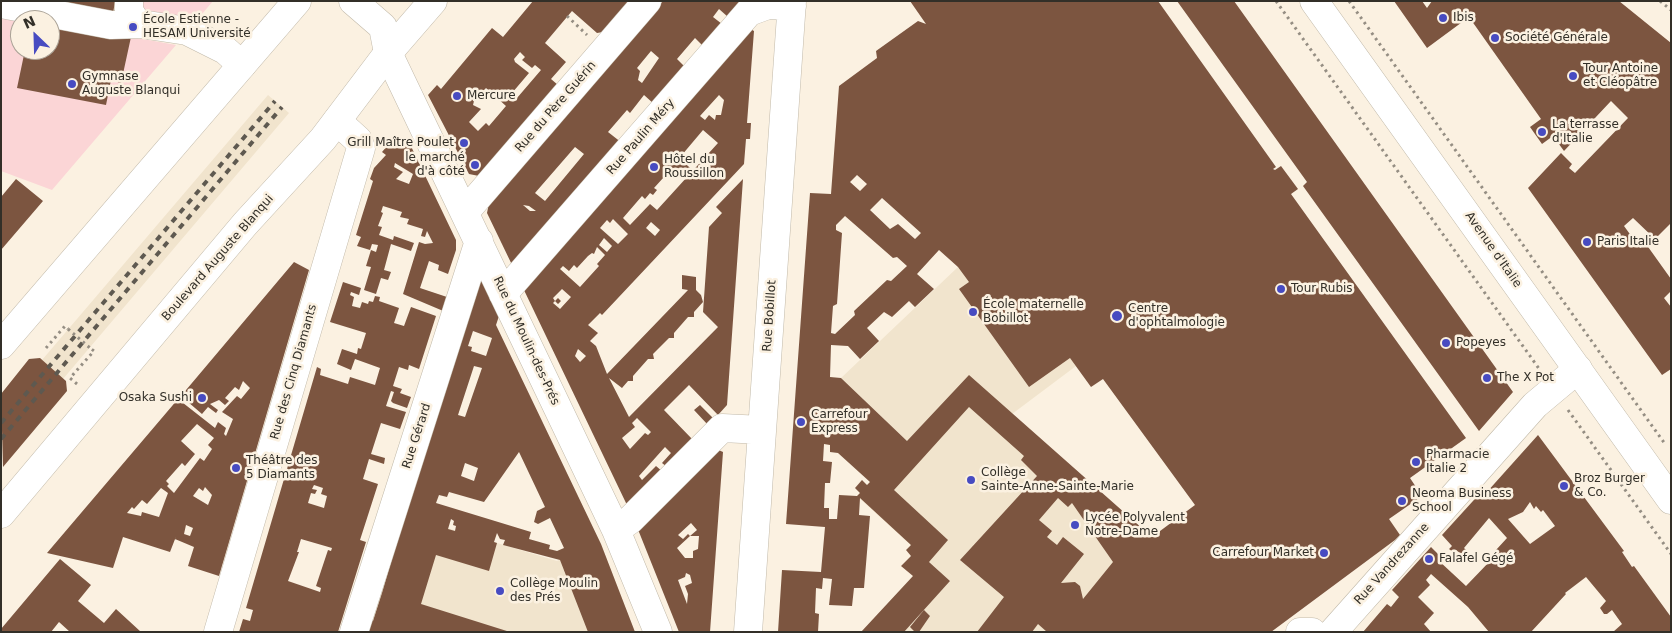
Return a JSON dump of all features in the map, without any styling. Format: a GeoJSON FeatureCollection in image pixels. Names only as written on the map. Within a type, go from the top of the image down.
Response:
{"type":"FeatureCollection","features":[{"type":"Feature","properties":{"kind":"street"},"geometry":{"type":"LineString","coordinates":[[1,345],[297,1]]}},
{"type":"Feature","properties":{"kind":"street","name":"Rue du Moulin-des-Prés"},"geometry":{"type":"LineString","coordinates":[[353,1],[383,27],[388,53],[616,530],[658,632]]}},
{"type":"Feature","properties":{"kind":"street","name":"Boulevard Auguste Blanqui"},"geometry":{"type":"LineString","coordinates":[[1,514],[245,224],[337,121],[388,53],[433,1]]}},
{"type":"Feature","properties":{"kind":"street","name":"Rue du Père Guérin"},"geometry":{"type":"LineString","coordinates":[[465,212],[647,1]]}},
{"type":"Feature","properties":{"kind":"street","name":"Avenue d'Italie"},"geometry":{"type":"LineString","coordinates":[[1314,1],[1671,500]]}},
{"type":"Feature","properties":{"kind":"street"},"geometry":{"type":"LineString","coordinates":[[1,4],[111,25],[135,12],[195,34],[225,50],[242,65]]}},
{"type":"Feature","properties":{"kind":"street","name":"Rue Paulin Méry"},"geometry":{"type":"LineString","coordinates":[[503,294],[749,12],[768,5],[792,4]]}},
{"type":"Feature","properties":{"kind":"street","name":"Rue Bobillot"},"geometry":{"type":"LineString","coordinates":[[748,632],[792,4]]}},
{"type":"Feature","properties":{"kind":"street","name":"Rue des Cinq Diamants"},"geometry":{"type":"LineString","coordinates":[[218,632],[361,148],[358,140],[337,121]]}},
{"type":"Feature","properties":{"kind":"street","name":"Rue Gérard"},"geometry":{"type":"LineString","coordinates":[[354,632],[479,241]]}},
{"type":"Feature","properties":{"kind":"street","name":"Rue Vandrezanne"},"geometry":{"type":"LineString","coordinates":[[1333,632],[1535,405],[1578,369]]}},
{"type":"Feature","properties":{"kind":"street"},"geometry":{"type":"LineString","coordinates":[[616,530],[630,520],[722,428],[762,430]]}},
{"type":"Feature","properties":{"kind":"street"},"geometry":{"type":"LineString","coordinates":[[1300,632],[1312,632]]}},
{"type":"Feature","properties":{"kind":"path"},"geometry":{"type":"LineString","coordinates":[[1276,1],[1544,377]]}},
{"type":"Feature","properties":{"kind":"path"},"geometry":{"type":"LineString","coordinates":[[1349,1],[1665,445]]}},
{"type":"Feature","properties":{"kind":"path"},"geometry":{"type":"LineString","coordinates":[[1660,1],[1671,10]]}},
{"type":"Feature","properties":{"kind":"path"},"geometry":{"type":"LineString","coordinates":[[567,16],[591,38]]}},
{"type":"Feature","properties":{"kind":"path"},"geometry":{"type":"LineString","coordinates":[[46,348],[65,326],[94,351],[70,378],[77,384]]}},
{"type":"Feature","properties":{"kind":"path"},"geometry":{"type":"LineString","coordinates":[[1570,413],[1671,554]]}},
{"type":"Feature","properties":{"kind":"shaded area"},"geometry":{"type":"Polygon","coordinates":[[[141,1],[213,1],[197,20],[143,14],[141,1]]]}},
{"type":"Feature","properties":{"kind":"shaded area","name":"Gymnase Auguste Blanqui"},"geometry":{"type":"Polygon","coordinates":[[[1,13],[10,16],[10,60],[60,60],[60,24],[176,45],[52,190],[1,171],[1,13]]]}},
{"type":"Feature","properties":{"kind":"shaded area"},"geometry":{"type":"Polygon","coordinates":[[[268,95],[289,113],[63,379],[42,360],[268,95]]]}},
{"type":"Feature","properties":{"kind":"shaded area"},"geometry":{"type":"Polygon","coordinates":[[[987,243],[1076,366],[1012,414],[1154,539],[1079,632],[904,632],[950,581],[857,496],[907,441],[841,378],[958,267],[987,243]]]}},
{"type":"Feature","properties":{"kind":"shaded area","name":"Collège Moulin des Prés"},"geometry":{"type":"Polygon","coordinates":[[[404,515],[557,561],[601,544],[635,632],[406,632],[371,621],[404,515]]]}},
{"type":"Feature","properties":{"kind":"building"},"geometry":{"type":"Polygon","coordinates":[[[39,1],[115,1],[113,14],[39,1]]]}},
{"type":"Feature","properties":{"kind":"building"},"geometry":{"type":"Polygon","coordinates":[[[533,1],[630,1],[603,32],[597,33],[572,11],[545,43],[566,62],[551,79],[558,85],[479,176],[469,174],[428,95],[437,85],[441,89],[492,28],[503,37],[533,1]],[[520,52],[514,59],[515,62],[529,73],[512,93],[517,98],[541,70],[535,65],[532,68],[522,60],[525,57],[520,52]],[[486,88],[474,101],[473,105],[481,109],[469,122],[478,131],[486,123],[489,126],[506,106],[486,88]]]}},
{"type":"Feature","properties":{"kind":"building"},"geometry":{"type":"Polygon","coordinates":[[[663,1],[741,1],[728,17],[719,9],[713,17],[722,24],[703,46],[695,38],[677,59],[685,67],[654,104],[644,95],[630,113],[627,110],[608,132],[622,143],[514,269],[487,213],[489,203],[663,1]],[[651,51],[637,68],[640,71],[638,80],[642,83],[659,58],[651,51]],[[575,147],[535,193],[545,201],[584,154],[575,147]],[[523,205],[530,211],[536,211],[529,206],[523,205]]]}},
{"type":"Feature","properties":{"kind":"building"},"geometry":{"type":"Polygon","coordinates":[[[910,1],[1158,1],[1276,167],[1273,169],[1275,170],[1281,166],[1298,189],[1291,194],[1466,438],[1410,478],[1422,496],[1389,519],[1400,535],[1395,540],[1271,632],[1047,632],[1038,624],[1032,632],[977,632],[1004,597],[960,560],[1037,476],[1021,460],[1024,456],[969,407],[894,490],[948,540],[929,562],[950,581],[904,632],[861,632],[913,576],[901,566],[911,556],[906,550],[911,545],[860,498],[859,515],[870,516],[864,588],[854,588],[852,606],[829,605],[832,579],[823,578],[822,589],[816,588],[815,613],[819,614],[818,632],[778,632],[782,570],[821,572],[825,527],[786,524],[810,193],[831,194],[839,86],[877,58],[876,51],[918,21],[926,24],[910,1]],[[857,175],[850,182],[860,191],[867,184],[857,175]],[[882,198],[870,210],[890,229],[898,224],[915,239],[921,233],[882,198]],[[845,216],[836,225],[836,230],[842,233],[837,304],[833,306],[831,333],[835,334],[855,315],[854,311],[887,280],[891,281],[907,266],[897,257],[893,258],[845,216]],[[939,250],[917,274],[934,289],[915,307],[909,301],[892,317],[884,312],[867,328],[879,341],[860,359],[848,346],[831,345],[830,377],[841,378],[907,441],[969,375],[1152,537],[1195,505],[1103,379],[1091,387],[1070,358],[1029,387],[959,289],[969,282],[958,267],[939,250]],[[824,444],[823,461],[832,462],[830,483],[825,483],[824,508],[829,508],[829,519],[837,519],[839,495],[857,496],[860,493],[855,488],[862,480],[867,485],[870,482],[838,453],[830,452],[830,445],[824,444]],[[1058,498],[1039,520],[1052,531],[1047,537],[1057,545],[1063,537],[1084,554],[1061,583],[1075,582],[1080,586],[1083,599],[1113,562],[1072,503],[1068,507],[1058,498]]]}},
{"type":"Feature","properties":{"kind":"building"},"geometry":{"type":"Polygon","coordinates":[[[1177,1],[1234,1],[1513,392],[1479,431],[1303,186],[1307,182],[1177,1]]]}},
{"type":"Feature","properties":{"kind":"building"},"geometry":{"type":"Polygon","coordinates":[[[1394,1],[1422,1],[1427,8],[1432,1],[1619,1],[1671,43],[1671,223],[1655,239],[1633,218],[1624,226],[1640,248],[1646,244],[1671,279],[1671,291],[1664,298],[1671,307],[1671,369],[1662,375],[1528,188],[1561,153],[1572,164],[1569,168],[1575,173],[1628,118],[1611,101],[1564,151],[1553,136],[1542,144],[1530,127],[1541,119],[1469,17],[1427,48],[1394,1]]]}},
{"type":"Feature","properties":{"kind":"building"},"geometry":{"type":"Polygon","coordinates":[[[60,24],[131,37],[121,83],[111,80],[106,105],[17,88],[23,60],[60,60],[60,24]]]}},
{"type":"Feature","properties":{"kind":"building"},"geometry":{"type":"Polygon","coordinates":[[[745,26],[754,31],[747,123],[751,123],[750,139],[746,139],[744,164],[602,315],[600,313],[588,325],[598,333],[590,341],[596,346],[607,374],[688,290],[682,289],[682,275],[696,277],[696,290],[701,295],[703,302],[694,312],[694,317],[688,317],[674,333],[674,338],[669,338],[653,354],[654,359],[648,359],[633,376],[633,381],[628,381],[622,388],[609,378],[629,417],[718,327],[703,312],[709,227],[722,213],[716,207],[743,179],[727,405],[718,415],[689,385],[664,410],[693,440],[667,467],[662,463],[671,453],[665,447],[639,476],[642,480],[656,466],[663,472],[633,503],[626,503],[523,288],[745,26]],[[719,95],[700,116],[705,120],[709,115],[715,120],[716,115],[721,115],[724,100],[719,95]],[[703,130],[676,162],[679,164],[682,160],[690,168],[687,172],[684,169],[678,176],[670,169],[668,172],[670,175],[666,179],[664,177],[654,188],[657,190],[653,195],[650,193],[645,199],[642,196],[623,218],[630,225],[650,204],[657,210],[718,143],[703,130]],[[613,219],[610,223],[607,220],[600,228],[618,244],[628,234],[613,219]],[[651,222],[646,228],[655,236],[660,230],[651,222]],[[604,238],[599,245],[607,252],[612,246],[604,238]],[[597,247],[594,254],[592,253],[577,268],[574,265],[569,271],[563,266],[560,269],[580,287],[599,266],[597,264],[605,255],[597,247]],[[562,289],[553,298],[555,301],[553,303],[560,309],[571,297],[562,289]],[[578,349],[575,356],[580,362],[586,356],[578,349]],[[637,418],[632,423],[635,427],[622,438],[630,449],[645,433],[648,435],[651,432],[637,418]]]}},
{"type":"Feature","properties":{"kind":"building"},"geometry":{"type":"Polygon","coordinates":[[[395,137],[408,140],[456,240],[456,250],[448,274],[438,270],[439,265],[429,261],[420,288],[453,299],[448,313],[403,294],[419,242],[425,244],[433,243],[427,231],[425,237],[421,236],[423,229],[407,224],[409,219],[400,217],[402,212],[383,206],[381,212],[383,213],[378,226],[382,227],[379,235],[393,240],[394,236],[414,243],[411,251],[391,244],[384,270],[391,272],[388,280],[381,278],[376,294],[364,290],[371,267],[366,266],[371,250],[376,252],[378,245],[372,244],[370,250],[357,246],[361,237],[356,235],[373,181],[370,179],[374,168],[386,155],[382,152],[395,137]],[[395,163],[394,167],[403,172],[396,179],[409,184],[413,174],[395,163]]]}},
{"type":"Feature","properties":{"kind":"building"},"geometry":{"type":"Polygon","coordinates":[[[16,179],[43,201],[1,250],[1,197],[16,179]]]}},
{"type":"Feature","properties":{"kind":"building"},"geometry":{"type":"Polygon","coordinates":[[[294,262],[309,270],[219,576],[188,566],[194,547],[175,539],[170,552],[123,537],[113,568],[47,553],[178,399],[215,428],[218,422],[226,428],[224,434],[226,436],[233,419],[222,412],[237,396],[241,399],[250,388],[243,381],[239,390],[235,387],[225,398],[229,401],[225,405],[219,400],[210,404],[218,410],[216,413],[208,407],[202,414],[181,396],[294,262]],[[197,424],[181,441],[195,454],[185,466],[182,463],[166,481],[169,484],[167,486],[174,493],[200,458],[204,461],[212,449],[208,445],[214,438],[197,424]],[[205,487],[203,491],[199,488],[193,496],[208,505],[212,495],[205,487]],[[161,488],[147,504],[142,500],[134,509],[132,507],[127,513],[141,516],[142,512],[159,517],[168,493],[161,488]],[[186,525],[184,534],[190,536],[193,528],[186,525]]]}},
{"type":"Feature","properties":{"kind":"building"},"geometry":{"type":"Polygon","coordinates":[[[473,280],[483,282],[499,316],[496,325],[601,544],[635,632],[588,632],[560,560],[503,545],[505,540],[500,539],[497,533],[494,542],[497,543],[489,571],[436,555],[421,604],[510,632],[364,632],[368,620],[373,621],[473,280]],[[473,331],[468,346],[472,347],[471,351],[486,356],[492,338],[473,331]],[[474,366],[458,415],[465,417],[482,368],[474,366]],[[519,452],[484,502],[449,492],[447,497],[439,495],[436,503],[531,532],[529,539],[550,545],[549,549],[557,551],[564,548],[550,518],[538,524],[534,522],[537,511],[545,507],[519,452]],[[465,463],[461,476],[474,481],[478,468],[465,463]],[[451,519],[448,529],[455,531],[456,526],[453,525],[454,521],[451,519]]]}},
{"type":"Feature","properties":{"kind":"building"},"geometry":{"type":"Polygon","coordinates":[[[343,282],[361,288],[359,295],[351,292],[350,295],[354,297],[352,306],[360,308],[362,302],[368,304],[369,301],[373,302],[375,296],[380,297],[379,301],[399,308],[394,323],[404,326],[411,307],[436,316],[419,369],[409,365],[408,370],[399,367],[393,386],[402,389],[400,393],[411,397],[407,408],[391,401],[394,392],[391,391],[386,406],[406,412],[400,429],[381,423],[371,454],[385,458],[384,464],[369,459],[363,479],[378,484],[360,540],[366,542],[338,632],[239,632],[243,619],[250,621],[253,610],[246,608],[317,367],[321,369],[320,375],[348,384],[350,377],[375,385],[380,368],[355,359],[351,370],[337,364],[342,349],[357,354],[358,348],[361,349],[366,333],[330,322],[343,282]],[[314,485],[312,489],[317,490],[315,494],[311,493],[308,503],[324,508],[327,496],[321,494],[323,488],[314,485]],[[301,539],[297,552],[299,552],[288,581],[320,592],[321,588],[316,586],[328,550],[331,551],[332,548],[301,539]]]}},
{"type":"Feature","properties":{"kind":"building"},"geometry":{"type":"Polygon","coordinates":[[[558,298],[561,301],[558,304],[555,301],[558,298]]]}},
{"type":"Feature","properties":{"kind":"building"},"geometry":{"type":"Polygon","coordinates":[[[40,358],[66,381],[67,391],[3,467],[1,394],[29,359],[40,358]]]}},
{"type":"Feature","properties":{"kind":"building"},"geometry":{"type":"Polygon","coordinates":[[[700,405],[714,419],[708,425],[694,410],[700,405]]]}},
{"type":"Feature","properties":{"kind":"building"},"geometry":{"type":"Polygon","coordinates":[[[1538,435],[1624,551],[1622,552],[1632,567],[1634,566],[1671,617],[1671,632],[1613,632],[1622,624],[1612,610],[1604,614],[1600,608],[1606,601],[1586,577],[1565,593],[1531,632],[1489,632],[1468,607],[1431,574],[1426,580],[1430,585],[1418,597],[1434,613],[1424,624],[1431,632],[1363,632],[1387,604],[1391,607],[1399,597],[1392,590],[1431,547],[1441,557],[1438,560],[1466,586],[1491,560],[1489,558],[1495,552],[1498,553],[1496,550],[1507,538],[1489,518],[1464,548],[1468,552],[1464,556],[1456,550],[1453,552],[1449,549],[1452,546],[1442,535],[1483,490],[1486,493],[1538,435]],[[1530,502],[1523,512],[1508,519],[1530,544],[1555,526],[1543,510],[1541,512],[1536,506],[1534,509],[1530,502]]]}},
{"type":"Feature","properties":{"kind":"building"},"geometry":{"type":"Polygon","coordinates":[[[714,448],[723,452],[710,632],[679,632],[637,527],[714,448]],[[691,523],[678,535],[683,539],[688,534],[690,536],[697,530],[691,523]],[[690,536],[677,548],[685,558],[693,558],[693,551],[698,549],[699,536],[690,536]],[[686,573],[685,577],[678,580],[687,604],[688,594],[685,586],[692,583],[690,575],[686,573]]]}},
{"type":"Feature","properties":{"kind":"building"},"geometry":{"type":"Polygon","coordinates":[[[60,559],[91,585],[78,601],[104,623],[116,609],[141,632],[70,632],[59,622],[51,632],[1,632],[1,629],[60,559]]]}},
{"type":"Feature","properties":{"kind":"building"},"geometry":{"type":"Polygon","coordinates":[[[924,610],[930,616],[919,632],[915,632],[910,627],[924,610]]]}},
{"type":"Feature","properties":{"kind":"railway"},"geometry":{"type":"LineString","coordinates":[[1,423],[275,101]]}},
{"type":"Feature","properties":{"kind":"railway"},"geometry":{"type":"LineString","coordinates":[[1,439],[282,107]]}},
{"type":"Feature","properties":{"kind":"place","name":"Ibis"},"geometry":{"type":"Point","coordinates":[1443,18]}},
{"type":"Feature","properties":{"kind":"place","name":"École Estienne - HESAM Université"},"geometry":{"type":"Point","coordinates":[133,27]}},
{"type":"Feature","properties":{"kind":"place","name":"Société Générale"},"geometry":{"type":"Point","coordinates":[1495,38]}},
{"type":"Feature","properties":{"kind":"place","name":"Tour Antoine et Cléopâtre"},"geometry":{"type":"Point","coordinates":[1573,76]}},
{"type":"Feature","properties":{"kind":"place","name":"Gymnase Auguste Blanqui"},"geometry":{"type":"Point","coordinates":[72,84]}},
{"type":"Feature","properties":{"kind":"place","name":"Mercure"},"geometry":{"type":"Point","coordinates":[457,96]}},
{"type":"Feature","properties":{"kind":"place","name":"La terrasse d'Italie"},"geometry":{"type":"Point","coordinates":[1542,132]}},
{"type":"Feature","properties":{"kind":"place","name":"Grill Maître Poulet"},"geometry":{"type":"Point","coordinates":[464,143]}},
{"type":"Feature","properties":{"kind":"place","name":"le marché d'à côté"},"geometry":{"type":"Point","coordinates":[475,165]}},
{"type":"Feature","properties":{"kind":"place","name":"Hôtel du Roussillon"},"geometry":{"type":"Point","coordinates":[654,167]}},
{"type":"Feature","properties":{"kind":"place","name":"Paris Italie"},"geometry":{"type":"Point","coordinates":[1587,242]}},
{"type":"Feature","properties":{"kind":"place","name":"Tour Rubis"},"geometry":{"type":"Point","coordinates":[1281,289]}},
{"type":"Feature","properties":{"kind":"place","name":"École maternelle Bobillot"},"geometry":{"type":"Point","coordinates":[973,312]}},
{"type":"Feature","properties":{"kind":"place","name":"Centre d'ophtalmologie"},"geometry":{"type":"Point","coordinates":[1117,316]}},
{"type":"Feature","properties":{"kind":"place","name":"Popeyes"},"geometry":{"type":"Point","coordinates":[1446,343]}},
{"type":"Feature","properties":{"kind":"place","name":"The X Pot"},"geometry":{"type":"Point","coordinates":[1487,378]}},
{"type":"Feature","properties":{"kind":"place","name":"Osaka Sushi"},"geometry":{"type":"Point","coordinates":[202,398]}},
{"type":"Feature","properties":{"kind":"place","name":"Carrefour Express"},"geometry":{"type":"Point","coordinates":[801,422]}},
{"type":"Feature","properties":{"kind":"place","name":"Pharmacie Italie 2"},"geometry":{"type":"Point","coordinates":[1416,462]}},
{"type":"Feature","properties":{"kind":"place","name":"Théâtre des 5 Diamants"},"geometry":{"type":"Point","coordinates":[236,468]}},
{"type":"Feature","properties":{"kind":"place","name":"Collège Sainte-Anne-Sainte-Marie"},"geometry":{"type":"Point","coordinates":[971,480]}},
{"type":"Feature","properties":{"kind":"place","name":"Broz Burger & Co."},"geometry":{"type":"Point","coordinates":[1564,486]}},
{"type":"Feature","properties":{"kind":"place","name":"Neoma Business School"},"geometry":{"type":"Point","coordinates":[1402,501]}},
{"type":"Feature","properties":{"kind":"place","name":"Lycée Polyvalent Notre-Dame"},"geometry":{"type":"Point","coordinates":[1075,525]}},
{"type":"Feature","properties":{"kind":"place","name":"Carrefour Market"},"geometry":{"type":"Point","coordinates":[1324,553]}},
{"type":"Feature","properties":{"kind":"place","name":"Falafel Gégé"},"geometry":{"type":"Point","coordinates":[1429,559]}},
{"type":"Feature","properties":{"kind":"place","name":"Collège Moulin des Prés"},"geometry":{"type":"Point","coordinates":[500,591]}}]}
